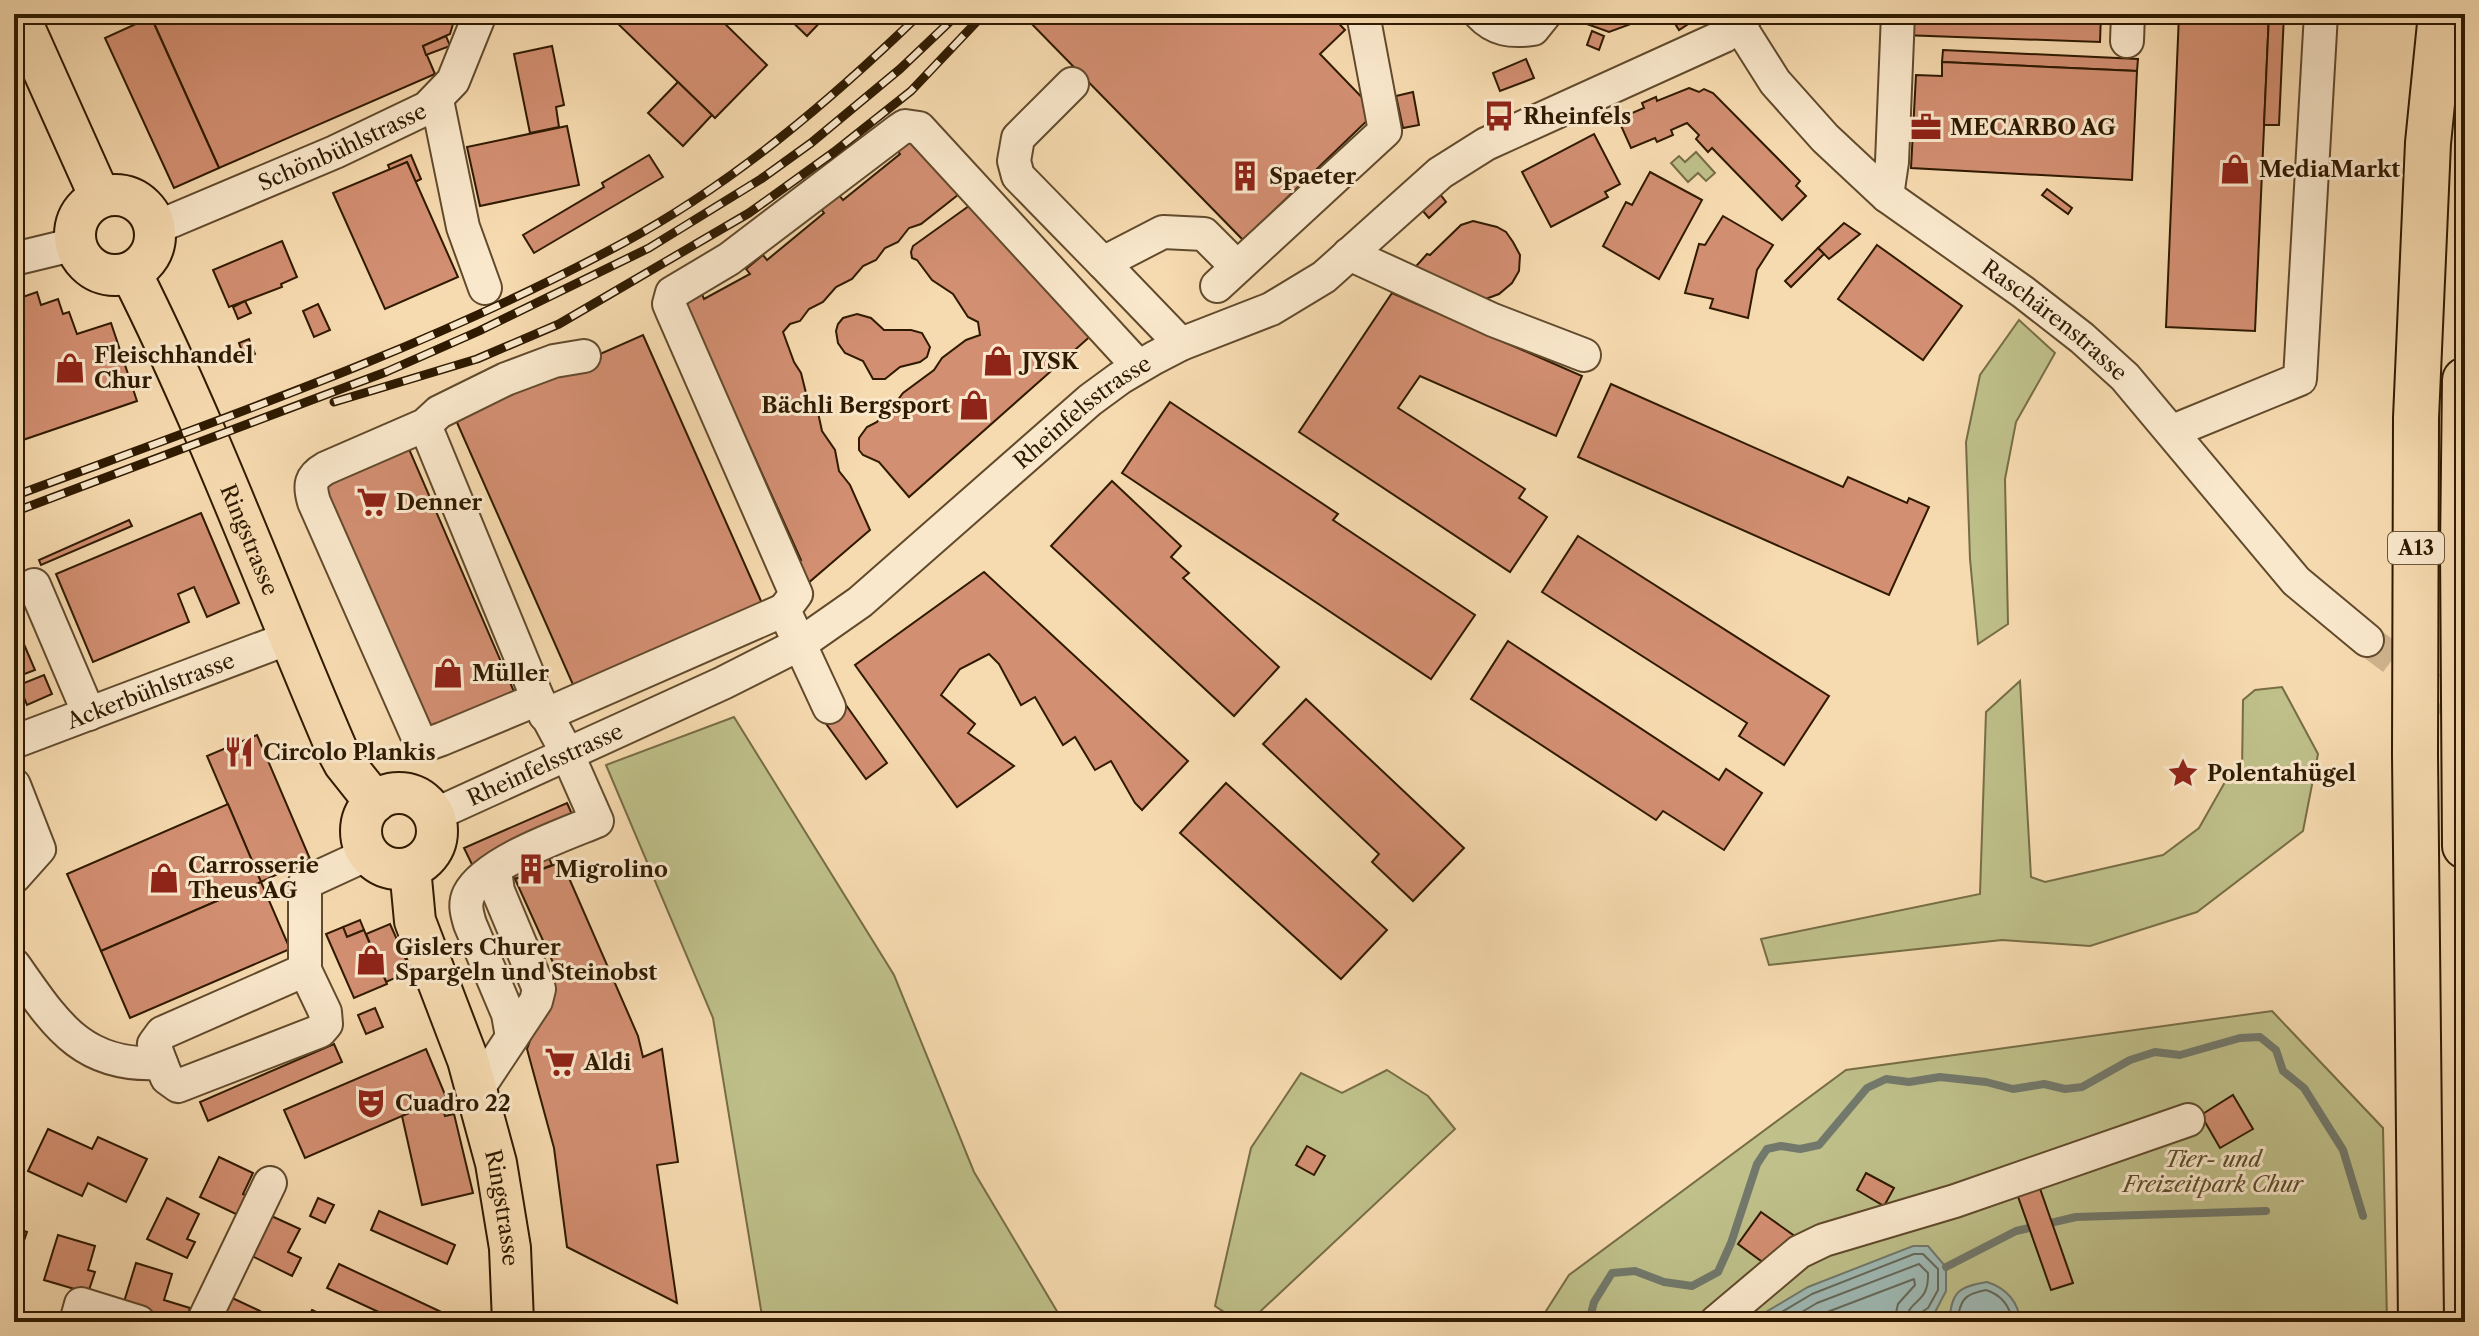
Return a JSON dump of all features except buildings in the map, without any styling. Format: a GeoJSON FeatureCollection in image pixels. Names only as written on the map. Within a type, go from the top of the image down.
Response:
{"type":"FeatureCollection","features":[{"type":"Feature","properties":{"kind":"highway","name":"A13"},"geometry":{"type":"LineString","coordinates":[[2411,14],[2398,241],[2419,327]]}},
{"type":"Feature","properties":{"kind":"highway","name":"A13"},"geometry":{"type":"LineString","coordinates":[[2421,1322],[2415,755],[2419,327],[2428,143],[2441,14]]}},
{"type":"Feature","properties":{"kind":"highway","name":"A13"},"geometry":{"type":"LineString","coordinates":[[2465,380],[2465,846]]}},
{"type":"Feature","properties":{"kind":"main road"},"geometry":{"type":"LineString","coordinates":[[18,14],[100,197]]}},
{"type":"Feature","properties":{"kind":"main road"},"geometry":{"type":"LineString","coordinates":[[120,195],[139,203],[147,210],[155,228],[155,246],[151,255],[131,273],[114,276],[97,271],[83,260],[76,244],[79,216],[100,197],[120,195]]}},
{"type":"Feature","properties":{"kind":"main road","name":"Ringstrasse"},"geometry":{"type":"LineString","coordinates":[[131,273],[230,488],[337,750],[375,802]]}},
{"type":"Feature","properties":{"kind":"main road"},"geometry":{"type":"LineString","coordinates":[[396,793],[407,794],[427,805],[434,815],[437,825],[434,847],[420,864],[410,868],[387,867],[368,854],[361,832],[362,821],[375,802],[396,793]]}},
{"type":"Feature","properties":{"kind":"main road","name":"Ringstrasse"},"geometry":{"type":"LineString","coordinates":[[410,868],[418,931],[477,1090],[502,1191],[510,1248],[513,1322]]}},
{"type":"Feature","properties":{"kind":"street","name":"Schönbühlstrasse"},"geometry":{"type":"LineString","coordinates":[[155,228],[397,124],[437,100],[459,69],[480,14]]}},
{"type":"Feature","properties":{"kind":"street"},"geometry":{"type":"LineString","coordinates":[[1103,263],[1163,232],[1204,234],[1227,277],[1385,131],[1363,14]]}},
{"type":"Feature","properties":{"kind":"street"},"geometry":{"type":"LineString","coordinates":[[1480,14],[1501,29],[1515,31],[1533,29],[1545,14]]}},
{"type":"Feature","properties":{"kind":"street"},"geometry":{"type":"LineString","coordinates":[[1887,196],[1892,162],[1898,14]]}},
{"type":"Feature","properties":{"kind":"street"},"geometry":{"type":"LineString","coordinates":[[2173,431],[2300,379],[2321,14]]}},
{"type":"Feature","properties":{"kind":"street","name":"Raschärenstrasse"},"geometry":{"type":"LineString","coordinates":[[1743,20],[1775,82],[1801,113],[1887,196],[2023,292],[2082,338],[2125,377],[2296,581],[2367,640]]}},
{"type":"Feature","properties":{"kind":"street","name":"Rheinfelsstrasse"},"geometry":{"type":"LineString","coordinates":[[434,815],[723,683],[800,644],[860,602],[1090,400],[1158,356],[1271,309],[1324,277],[1458,160],[1486,144],[1724,36],[1743,20]]}},
{"type":"Feature","properties":{"kind":"street"},"geometry":{"type":"LineString","coordinates":[[1072,84],[1018,138],[1014,161],[1018,176],[1103,263],[1158,356]]}},
{"type":"Feature","properties":{"kind":"street"},"geometry":{"type":"LineString","coordinates":[[437,100],[463,227],[485,288]]}},
{"type":"Feature","properties":{"kind":"street"},"geometry":{"type":"LineString","coordinates":[[584,356],[554,361],[506,379],[439,412],[425,425],[314,475],[311,490],[314,502],[420,742],[428,744],[542,707],[784,610],[796,594],[669,304],[672,293],[729,259],[899,130],[919,128],[1105,343],[1158,356]]}},
{"type":"Feature","properties":{"kind":"street"},"geometry":{"type":"LineString","coordinates":[[14,259],[76,244]]}},
{"type":"Feature","properties":{"kind":"street"},"geometry":{"type":"LineString","coordinates":[[1058,253],[1158,356]]}},
{"type":"Feature","properties":{"kind":"street"},"geometry":{"type":"LineString","coordinates":[[1349,254],[1493,320],[1584,355]]}},
{"type":"Feature","properties":{"kind":"street"},"geometry":{"type":"LineString","coordinates":[[425,425],[542,707],[567,753],[597,821],[504,861],[495,871],[498,891],[539,989],[536,1001],[477,1090]]}},
{"type":"Feature","properties":{"kind":"street"},"geometry":{"type":"LineString","coordinates":[[34,585],[89,714]]}},
{"type":"Feature","properties":{"kind":"street"},"geometry":{"type":"LineString","coordinates":[[784,610],[829,707]]}},
{"type":"Feature","properties":{"kind":"street","name":"Ackerbühlstrasse"},"geometry":{"type":"LineString","coordinates":[[14,742],[289,638]]}},
{"type":"Feature","properties":{"kind":"street"},"geometry":{"type":"LineString","coordinates":[[14,785],[39,849],[14,877]]}},
{"type":"Feature","properties":{"kind":"street"},"geometry":{"type":"LineString","coordinates":[[305,970],[157,1036],[154,1049],[167,1078],[178,1086],[320,1031],[326,1024],[325,1012],[305,970],[304,889],[309,880],[368,854]]}},
{"type":"Feature","properties":{"kind":"street"},"geometry":{"type":"LineString","coordinates":[[14,965],[57,1024],[81,1044],[107,1058],[161,1063]]}},
{"type":"Feature","properties":{"kind":"street"},"geometry":{"type":"LineString","coordinates":[[1716,1322],[1799,1252],[1824,1240],[1968,1197],[2188,1120]]}},
{"type":"Feature","properties":{"kind":"street"},"geometry":{"type":"LineString","coordinates":[[203,1322],[270,1183]]}},
{"type":"Feature","properties":{"kind":"street"},"geometry":{"type":"LineString","coordinates":[[76,1322],[81,1304],[139,1322]]}},
{"type":"Feature","properties":{"kind":"green space"},"geometry":{"type":"Polygon","coordinates":[[[1696,152],[1715,173],[1706,181],[1698,173],[1688,182],[1671,163],[1679,156],[1685,162],[1696,152]]]}},
{"type":"Feature","properties":{"kind":"green space"},"geometry":{"type":"Polygon","coordinates":[[[2019,320],[2055,353],[2016,422],[2005,479],[2008,624],[1978,644],[1970,559],[1966,442],[1980,375],[2019,320]]]}},
{"type":"Feature","properties":{"kind":"green space"},"geometry":{"type":"Polygon","coordinates":[[[2020,681],[2031,877],[2045,882],[2163,855],[2199,828],[2225,782],[2242,773],[2243,700],[2255,690],[2282,687],[2318,754],[2303,831],[2197,912],[2090,946],[2002,940],[1769,965],[1761,939],[1980,894],[1986,712],[2020,681]]]}},
{"type":"Feature","properties":{"kind":"green space"},"geometry":{"type":"Polygon","coordinates":[[[734,717],[894,975],[974,1172],[1058,1313],[1052,1322],[763,1322],[713,1018],[606,765],[734,717]]]}},
{"type":"Feature","properties":{"kind":"green space","name":"Tier- und Freizeitpark Chur"},"geometry":{"type":"Polygon","coordinates":[[[2272,1011],[2383,1128],[2387,1322],[1539,1322],[1569,1275],[1846,1070],[2272,1011]]]}},
{"type":"Feature","properties":{"kind":"green space"},"geometry":{"type":"Polygon","coordinates":[[[1387,1070],[1428,1096],[1455,1129],[1249,1322],[1239,1322],[1215,1306],[1251,1148],[1301,1073],[1342,1093],[1387,1070]]]}},
{"type":"Feature","properties":{"kind":"water"},"geometry":{"type":"Polygon","coordinates":[[[1913,1246],[1928,1246],[1946,1267],[1946,1291],[1933,1316],[1906,1322],[1749,1322],[1808,1287],[1913,1246]]]}},
{"type":"Feature","properties":{"kind":"water"},"geometry":{"type":"Polygon","coordinates":[[[1987,1282],[2010,1297],[2017,1308],[2020,1322],[1949,1322],[1954,1297],[1969,1286],[1987,1282]]]}},
{"type":"Feature","properties":{"kind":"waterway"},"geometry":{"type":"LineString","coordinates":[[1589,1322],[1594,1302],[1612,1273],[1635,1271],[1664,1282],[1692,1286],[1718,1272],[1757,1164],[1767,1149],[1781,1146],[1800,1149],[1819,1145],[1867,1088],[1886,1079],[1909,1082],[1940,1077],[1986,1082],[2013,1089],[2044,1084],[2065,1089],[2082,1087],[2130,1060],[2155,1052],[2180,1055],[2240,1038],[2260,1037],[2276,1050],[2283,1071],[2304,1088],[2343,1150],[2363,1216]]}},
{"type":"Feature","properties":{"kind":"waterway"},"geometry":{"type":"LineString","coordinates":[[1946,1267],[2016,1231],[2076,1217],[2266,1211]]}},
{"type":"Feature","properties":{"kind":"tunnel"},"geometry":{"type":"LineString","coordinates":[[2367,640],[2465,713]]}},
{"type":"Feature","properties":{"kind":"railway"},"geometry":{"type":"LineString","coordinates":[[14,496],[247,410],[400,349],[550,281],[623,243],[704,194],[779,139],[920,14]]}},
{"type":"Feature","properties":{"kind":"railway"},"geometry":{"type":"LineString","coordinates":[[14,512],[386,372],[479,331],[649,248],[761,179],[811,143],[900,69],[958,14]]}},
{"type":"Feature","properties":{"kind":"railway"},"geometry":{"type":"LineString","coordinates":[[334,402],[477,359],[559,324],[749,213],[834,152],[911,91],[984,14]]}},
{"type":"Feature","properties":{"kind":"place","name":"Rheinfels"},"geometry":{"type":"Point","coordinates":[1499,116]}},
{"type":"Feature","properties":{"kind":"place","name":"MECARBO AG"},"geometry":{"type":"Point","coordinates":[1926,127]}},
{"type":"Feature","properties":{"kind":"place","name":"MediaMarkt"},"geometry":{"type":"Point","coordinates":[2235,169]}},
{"type":"Feature","properties":{"kind":"place","name":"Spaeter"},"geometry":{"type":"Point","coordinates":[1245,176]}},
{"type":"Feature","properties":{"kind":"place","name":"JYSK"},"geometry":{"type":"Point","coordinates":[998,361]}},
{"type":"Feature","properties":{"kind":"place","name":"Fleischhandel Chur"},"geometry":{"type":"Point","coordinates":[70,368]}},
{"type":"Feature","properties":{"kind":"place","name":"Bächli Bergsport"},"geometry":{"type":"Point","coordinates":[974,405]}},
{"type":"Feature","properties":{"kind":"place","name":"Denner"},"geometry":{"type":"Point","coordinates":[372,502]}},
{"type":"Feature","properties":{"kind":"place","name":"Müller"},"geometry":{"type":"Point","coordinates":[448,673]}},
{"type":"Feature","properties":{"kind":"place","name":"Circolo Plankis"},"geometry":{"type":"Point","coordinates":[239,752]}},
{"type":"Feature","properties":{"kind":"place","name":"Polentahügel"},"geometry":{"type":"Point","coordinates":[2183,773]}},
{"type":"Feature","properties":{"kind":"place","name":"Migrolino"},"geometry":{"type":"Point","coordinates":[531,869]}},
{"type":"Feature","properties":{"kind":"place","name":"Carrosserie Theus AG"},"geometry":{"type":"Point","coordinates":[164,878]}},
{"type":"Feature","properties":{"kind":"place","name":"Gislers Churer Spargeln und Steinobst"},"geometry":{"type":"Point","coordinates":[371,960]}},
{"type":"Feature","properties":{"kind":"place","name":"Aldi"},"geometry":{"type":"Point","coordinates":[560,1062]}},
{"type":"Feature","properties":{"kind":"place","name":"Cuadro 22"},"geometry":{"type":"Point","coordinates":[371,1103]}}]}
